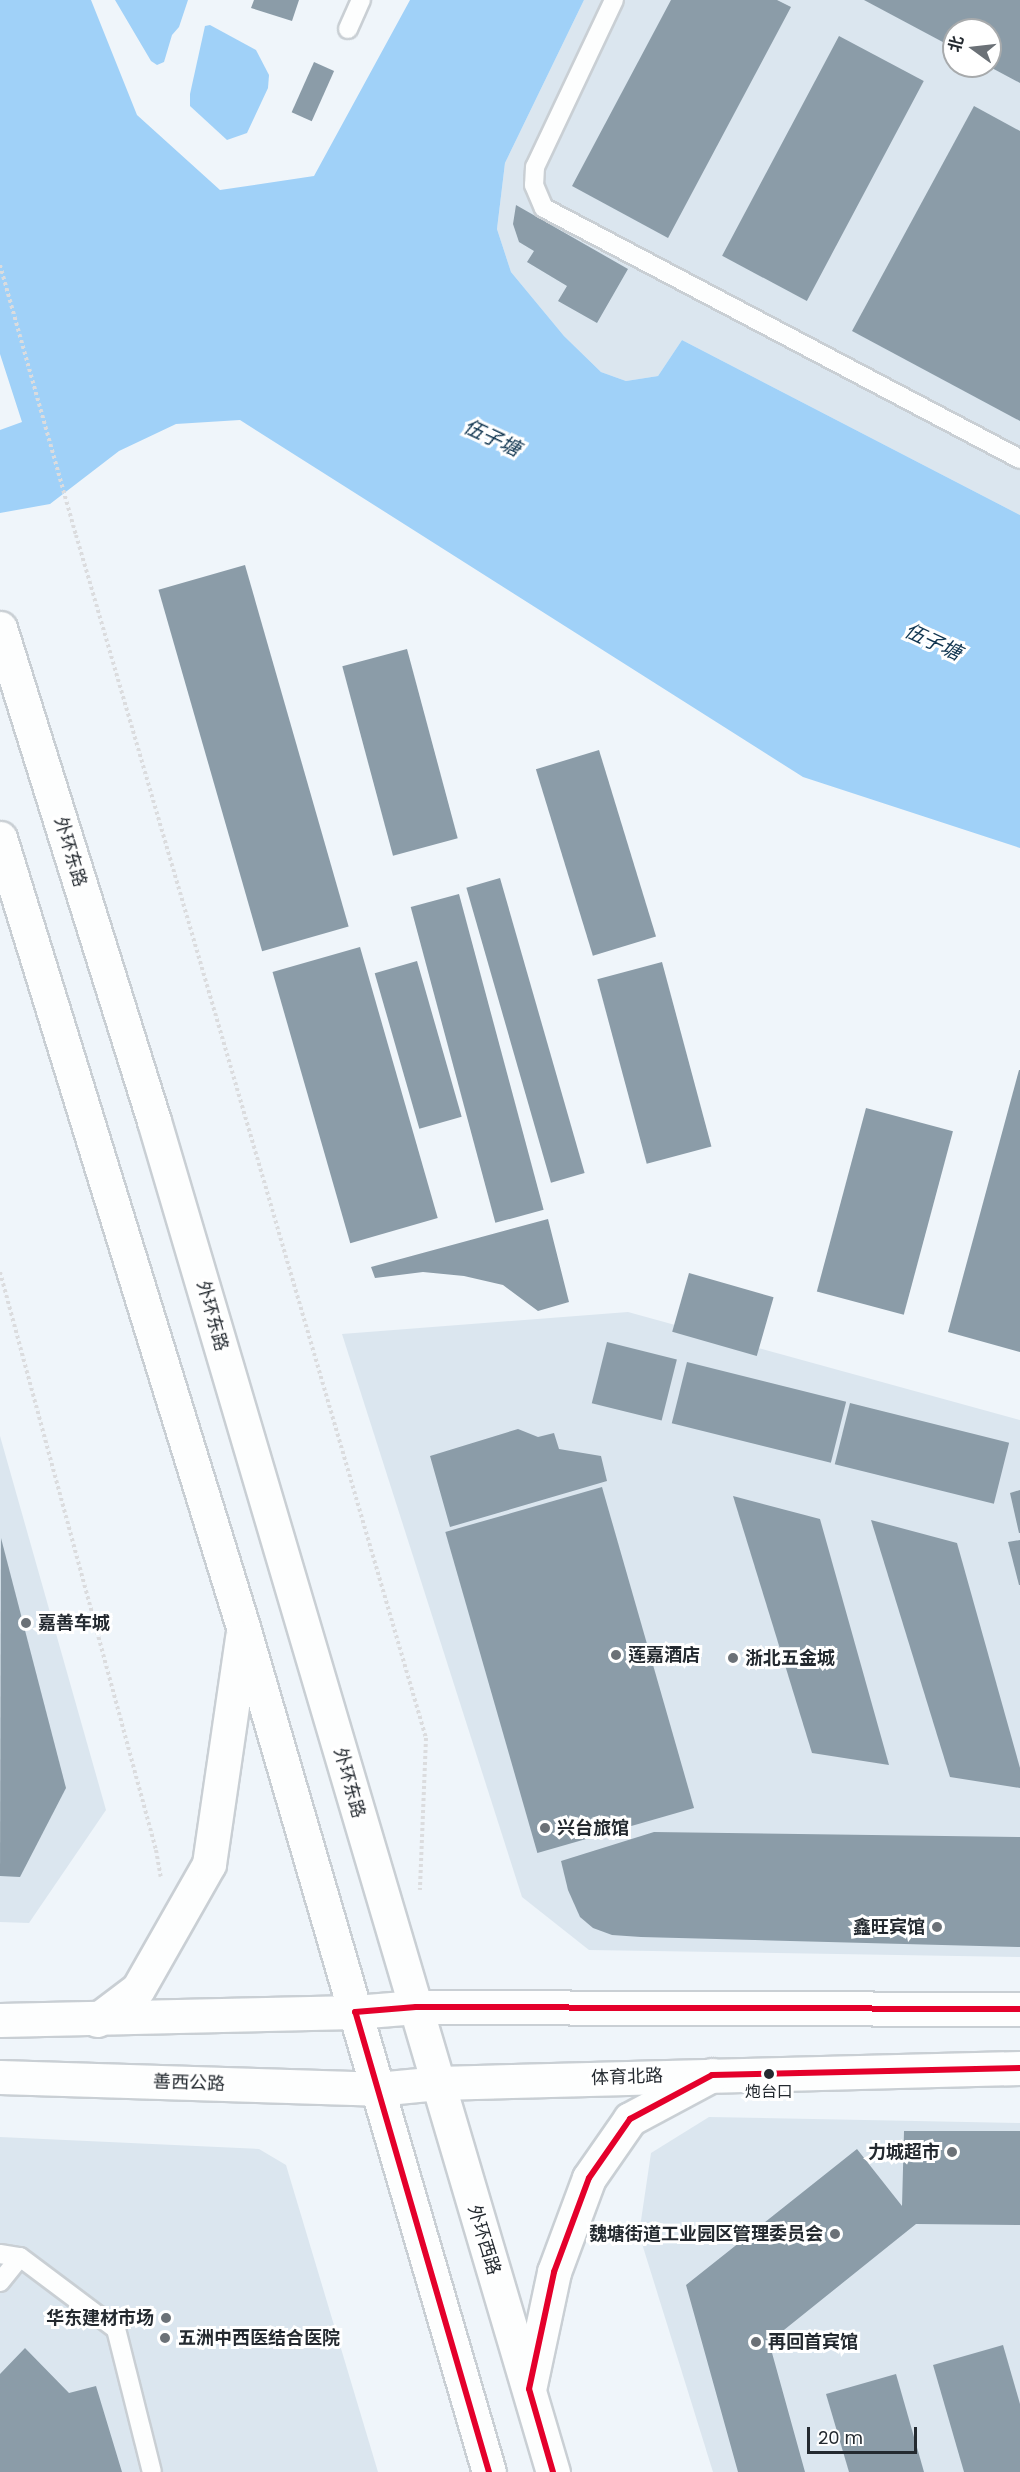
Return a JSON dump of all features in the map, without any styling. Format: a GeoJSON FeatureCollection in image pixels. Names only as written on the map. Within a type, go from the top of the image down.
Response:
{"type":"FeatureCollection","features":[{"type":"Feature","properties":{"kind":"main road","name":"外环东路"},"geometry":{"type":"LineString","coordinates":[[0,628],[154,1120],[416,2007]]}},
{"type":"Feature","properties":{"kind":"main road"},"geometry":{"type":"LineString","coordinates":[[0,838],[243,1626],[489,2472]]}},
{"type":"Feature","properties":{"kind":"main road"},"geometry":{"type":"LineString","coordinates":[[96,2020],[138,1989],[209,1864],[243,1626]]}},
{"type":"Feature","properties":{"kind":"main road"},"geometry":{"type":"LineString","coordinates":[[0,2020],[96,2020],[355,2012],[416,2007],[1020,2008]]}},
{"type":"Feature","properties":{"kind":"main road","name":"外环西路"},"geometry":{"type":"LineString","coordinates":[[416,2007],[553,2472]]}},
{"type":"Feature","properties":{"kind":"main road","name":"体育北路"},"geometry":{"type":"LineString","coordinates":[[377,2089],[438,2083],[1020,2068]]}},
{"type":"Feature","properties":{"kind":"main road"},"geometry":{"type":"LineString","coordinates":[[529,2389],[554,2272],[589,2178],[630,2119],[712,2075]]}},
{"type":"Feature","properties":{"kind":"main road","name":"善西公路"},"geometry":{"type":"LineString","coordinates":[[0,2077],[377,2089]]}},
{"type":"Feature","properties":{"kind":"lane"},"geometry":{"type":"LineString","coordinates":[[348,29],[361,0]]}},
{"type":"Feature","properties":{"kind":"lane"},"geometry":{"type":"LineString","coordinates":[[614,0],[535,167],[534,185],[544,208],[1020,459]]}},
{"type":"Feature","properties":{"kind":"lane"},"geometry":{"type":"LineString","coordinates":[[0,2254],[20,2258],[116,2329],[152,2472]]}},
{"type":"Feature","properties":{"kind":"lane"},"geometry":{"type":"LineString","coordinates":[[0,2282],[20,2258]]}},
{"type":"Feature","properties":{"kind":"path"},"geometry":{"type":"LineString","coordinates":[[0,265],[76,535],[426,1738],[420,1902]]}},
{"type":"Feature","properties":{"kind":"path"},"geometry":{"type":"LineString","coordinates":[[0,1272],[156,1850],[170,1932]]}},
{"type":"Feature","properties":{"kind":"shaded area"},"geometry":{"type":"Polygon","coordinates":[[[584,0],[1020,0],[1020,515],[682,340],[658,376],[626,381],[601,372],[564,336],[511,272],[497,229],[505,163],[584,0]]]}},
{"type":"Feature","properties":{"kind":"shaded area","name":"浙北五金城"},"geometry":{"type":"Polygon","coordinates":[[[628,1312],[1020,1420],[1020,1957],[589,1950],[522,1897],[342,1334],[628,1312]]]}},
{"type":"Feature","properties":{"kind":"shaded area","name":"嘉善车城"},"geometry":{"type":"Polygon","coordinates":[[[0,1436],[106,1810],[29,1923],[0,1922],[0,1436]]]}},
{"type":"Feature","properties":{"kind":"shaded area"},"geometry":{"type":"Polygon","coordinates":[[[709,2117],[1020,2123],[1020,2472],[713,2472],[639,2234],[651,2153],[709,2117]]]}},
{"type":"Feature","properties":{"kind":"shaded area","name":"五洲中西医结合医院"},"geometry":{"type":"Polygon","coordinates":[[[0,2137],[259,2149],[286,2165],[378,2472],[0,2472],[0,2137]]]}},
{"type":"Feature","properties":{"kind":"water","name":"伍子塘"},"geometry":{"type":"Polygon","coordinates":[[[0,0],[91,0],[137,115],[220,190],[314,176],[410,0],[584,0],[505,163],[497,229],[511,272],[564,336],[601,372],[626,381],[658,376],[682,340],[1020,515],[1020,848],[803,777],[240,420],[176,424],[119,451],[50,504],[0,513],[0,430],[22,422],[0,354],[0,0]]]}},
{"type":"Feature","properties":{"kind":"water"},"geometry":{"type":"Polygon","coordinates":[[[115,0],[188,0],[179,27],[172,35],[164,62],[157,65],[151,61],[115,0]]]}},
{"type":"Feature","properties":{"kind":"water"},"geometry":{"type":"Polygon","coordinates":[[[210,25],[256,50],[269,75],[268,88],[247,133],[227,140],[190,106],[190,94],[205,26],[210,25]]]}},
{"type":"Feature","properties":{"kind":"building"},"geometry":{"type":"Polygon","coordinates":[[[254,0],[299,0],[292,21],[251,8],[254,0]]]}},
{"type":"Feature","properties":{"kind":"building"},"geometry":{"type":"Polygon","coordinates":[[[671,0],[777,0],[791,7],[668,238],[572,186],[671,0]]]}},
{"type":"Feature","properties":{"kind":"building"},"geometry":{"type":"Polygon","coordinates":[[[864,0],[1020,0],[1020,83],[1002,73],[1002,18],[942,18],[942,42],[864,0]]]}},
{"type":"Feature","properties":{"kind":"building"},"geometry":{"type":"Polygon","coordinates":[[[839,36],[924,81],[807,301],[722,256],[839,36]]]}},
{"type":"Feature","properties":{"kind":"building"},"geometry":{"type":"Polygon","coordinates":[[[314,62],[334,71],[312,121],[292,112],[314,62]]]}},
{"type":"Feature","properties":{"kind":"building"},"geometry":{"type":"Polygon","coordinates":[[[974,106],[1020,131],[1020,421],[852,331],[974,106]]]}},
{"type":"Feature","properties":{"kind":"building"},"geometry":{"type":"Polygon","coordinates":[[[516,205],[628,269],[597,323],[558,301],[567,286],[527,262],[534,251],[519,242],[513,224],[516,205]]]}},
{"type":"Feature","properties":{"kind":"building"},"geometry":{"type":"Polygon","coordinates":[[[245,565],[349,926],[262,951],[158,590],[245,565]]]}},
{"type":"Feature","properties":{"kind":"building"},"geometry":{"type":"Polygon","coordinates":[[[407,649],[458,838],[393,856],[342,666],[407,649]]]}},
{"type":"Feature","properties":{"kind":"building"},"geometry":{"type":"Polygon","coordinates":[[[599,750],[656,936],[593,956],[536,769],[599,750]]]}},
{"type":"Feature","properties":{"kind":"building"},"geometry":{"type":"Polygon","coordinates":[[[500,878],[585,1173],[551,1183],[466,888],[500,878]]]}},
{"type":"Feature","properties":{"kind":"building"},"geometry":{"type":"Polygon","coordinates":[[[459,894],[544,1210],[495,1223],[411,907],[459,894]]]}},
{"type":"Feature","properties":{"kind":"building"},"geometry":{"type":"Polygon","coordinates":[[[360,947],[438,1218],[350,1243],[273,972],[360,947]]]}},
{"type":"Feature","properties":{"kind":"building"},"geometry":{"type":"Polygon","coordinates":[[[417,961],[462,1117],[419,1129],[375,973],[417,961]]]}},
{"type":"Feature","properties":{"kind":"building"},"geometry":{"type":"Polygon","coordinates":[[[662,962],[711,1146],[647,1164],[597,979],[662,962]]]}},
{"type":"Feature","properties":{"kind":"building"},"geometry":{"type":"Polygon","coordinates":[[[1020,1070],[1020,1352],[948,1332],[1020,1070]]]}},
{"type":"Feature","properties":{"kind":"building"},"geometry":{"type":"Polygon","coordinates":[[[866,1108],[953,1131],[904,1315],[817,1292],[866,1108]]]}},
{"type":"Feature","properties":{"kind":"building"},"geometry":{"type":"Polygon","coordinates":[[[548,1219],[569,1302],[538,1311],[503,1285],[464,1276],[423,1272],[375,1278],[371,1267],[548,1219]]]}},
{"type":"Feature","properties":{"kind":"building"},"geometry":{"type":"Polygon","coordinates":[[[689,1273],[774,1297],[757,1356],[672,1332],[689,1273]]]}},
{"type":"Feature","properties":{"kind":"building"},"geometry":{"type":"Polygon","coordinates":[[[607,1342],[677,1359],[662,1421],[592,1403],[607,1342]]]}},
{"type":"Feature","properties":{"kind":"building"},"geometry":{"type":"Polygon","coordinates":[[[687,1362],[846,1402],[831,1463],[672,1423],[687,1362]]]}},
{"type":"Feature","properties":{"kind":"building"},"geometry":{"type":"Polygon","coordinates":[[[850,1403],[1009,1443],[994,1504],[835,1464],[850,1403]]]}},
{"type":"Feature","properties":{"kind":"building"},"geometry":{"type":"Polygon","coordinates":[[[518,1429],[538,1437],[554,1433],[559,1449],[601,1456],[607,1481],[450,1527],[430,1456],[518,1429]]]}},
{"type":"Feature","properties":{"kind":"building"},"geometry":{"type":"Polygon","coordinates":[[[602,1487],[694,1808],[537,1853],[445,1532],[602,1487]]]}},
{"type":"Feature","properties":{"kind":"building"},"geometry":{"type":"Polygon","coordinates":[[[1020,1490],[1020,1533],[1019,1533],[1010,1493],[1020,1490]]]}},
{"type":"Feature","properties":{"kind":"building"},"geometry":{"type":"Polygon","coordinates":[[[733,1496],[820,1519],[889,1765],[812,1753],[733,1496]]]}},
{"type":"Feature","properties":{"kind":"building"},"geometry":{"type":"Polygon","coordinates":[[[871,1520],[957,1543],[1020,1768],[1020,1788],[950,1777],[871,1520]]]}},
{"type":"Feature","properties":{"kind":"building"},"geometry":{"type":"Polygon","coordinates":[[[1,1538],[66,1788],[20,1877],[0,1876],[1,1538]]]}},
{"type":"Feature","properties":{"kind":"building"},"geometry":{"type":"Polygon","coordinates":[[[1020,1540],[1020,1585],[1019,1585],[1008,1542],[1020,1540]]]}},
{"type":"Feature","properties":{"kind":"building"},"geometry":{"type":"Polygon","coordinates":[[[654,1832],[1020,1837],[1020,1947],[641,1937],[612,1935],[593,1928],[580,1917],[568,1890],[561,1861],[654,1832]]]}},
{"type":"Feature","properties":{"kind":"building"},"geometry":{"type":"Polygon","coordinates":[[[904,2131],[1020,2131],[1020,2225],[916,2224],[769,2342],[805,2472],[738,2472],[686,2285],[857,2149],[902,2206],[904,2131]]]}},
{"type":"Feature","properties":{"kind":"building"},"geometry":{"type":"Polygon","coordinates":[[[1003,2345],[1020,2404],[1020,2472],[964,2472],[933,2365],[1003,2345]]]}},
{"type":"Feature","properties":{"kind":"building"},"geometry":{"type":"Polygon","coordinates":[[[25,2348],[69,2393],[96,2386],[122,2472],[0,2472],[0,2374],[25,2348]]]}},
{"type":"Feature","properties":{"kind":"building"},"geometry":{"type":"Polygon","coordinates":[[[896,2374],[924,2472],[849,2472],[826,2394],[896,2374]]]}},
{"type":"Feature","properties":{"kind":"transit line"},"geometry":{"type":"LineString","coordinates":[[489,2472],[355,2012],[416,2007],[1020,2009]]}},
{"type":"Feature","properties":{"kind":"transit line"},"geometry":{"type":"LineString","coordinates":[[553,2472],[529,2389],[554,2272],[589,2178],[630,2119],[712,2075],[1020,2068]]}},
{"type":"Feature","properties":{"kind":"place","name":"嘉善车城"},"geometry":{"type":"Point","coordinates":[26,1623]}},
{"type":"Feature","properties":{"kind":"place","name":"莲嘉酒店"},"geometry":{"type":"Point","coordinates":[616,1655]}},
{"type":"Feature","properties":{"kind":"place","name":"浙北五金城"},"geometry":{"type":"Point","coordinates":[733,1658]}},
{"type":"Feature","properties":{"kind":"place","name":"兴台旅馆"},"geometry":{"type":"Point","coordinates":[545,1828]}},
{"type":"Feature","properties":{"kind":"place","name":"鑫旺宾馆"},"geometry":{"type":"Point","coordinates":[937,1927]}},
{"type":"Feature","properties":{"kind":"place","name":"炮台口"},"geometry":{"type":"Point","coordinates":[769,2074]}},
{"type":"Feature","properties":{"kind":"place","name":"力城超市"},"geometry":{"type":"Point","coordinates":[952,2152]}},
{"type":"Feature","properties":{"kind":"place","name":"魏塘街道工业园区管理委员会"},"geometry":{"type":"Point","coordinates":[835,2234]}},
{"type":"Feature","properties":{"kind":"place","name":"华东建材市场"},"geometry":{"type":"Point","coordinates":[166,2318]}},
{"type":"Feature","properties":{"kind":"place","name":"五洲中西医结合医院"},"geometry":{"type":"Point","coordinates":[165,2338]}},
{"type":"Feature","properties":{"kind":"place","name":"再回首宾馆"},"geometry":{"type":"Point","coordinates":[756,2342]}}]}
